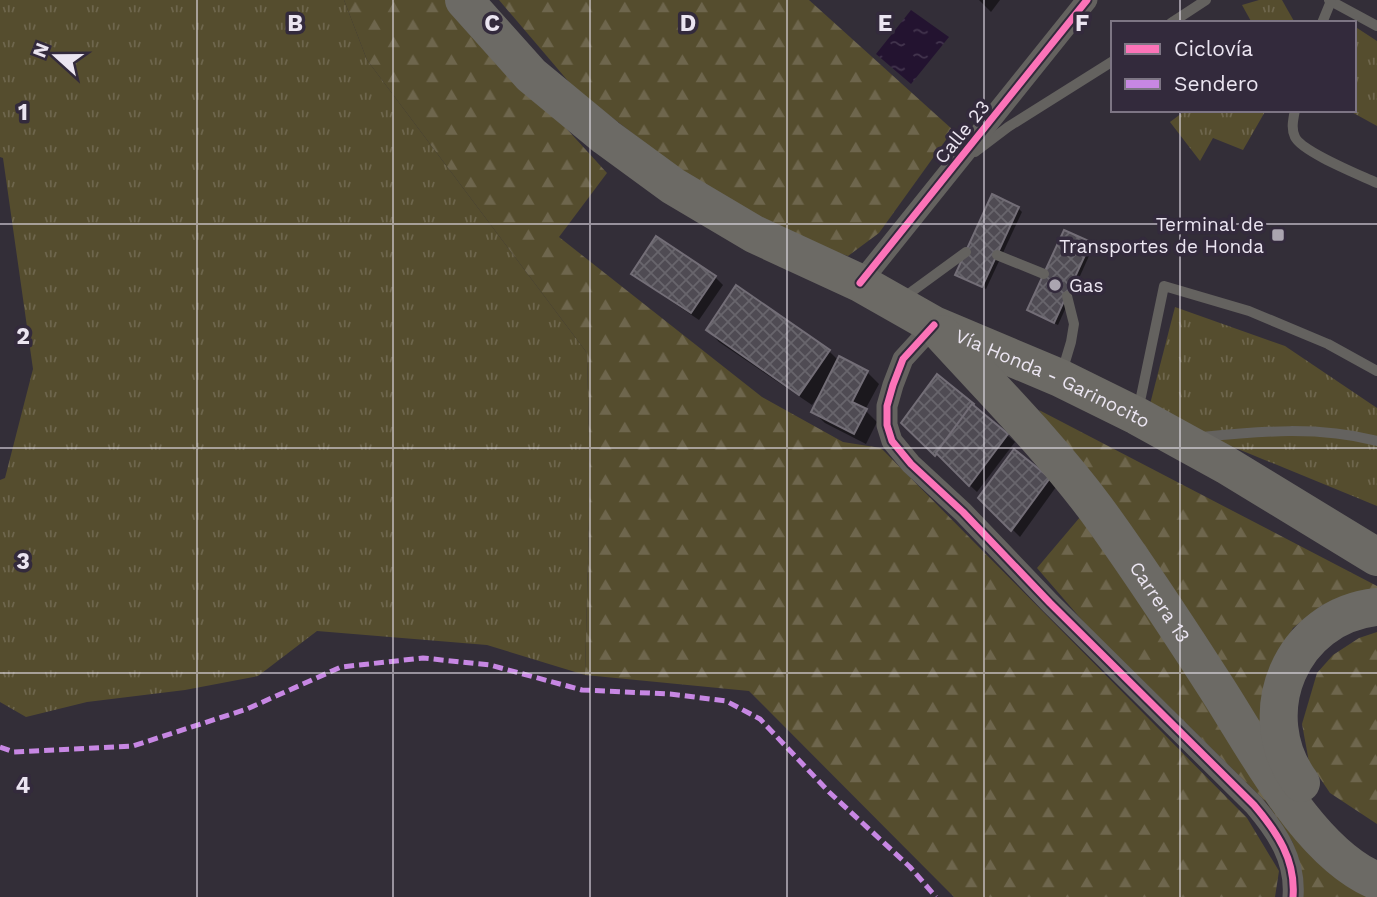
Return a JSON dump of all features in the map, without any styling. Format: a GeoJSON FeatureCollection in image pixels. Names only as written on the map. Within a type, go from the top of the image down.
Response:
{"type":"FeatureCollection","features":[{"type":"Feature","properties":{"kind":"highway","name":"Vía Honda - Garinocito"},"geometry":{"type":"LineString","coordinates":[[464,0],[531,75],[606,137],[673,186],[754,234],[860,283],[934,324],[1060,378],[1137,416],[1226,465],[1377,557]]}},
{"type":"Feature","properties":{"kind":"highway","name":"Carrera 13"},"geometry":{"type":"LineString","coordinates":[[934,324],[1096,508],[1300,817],[1329,849],[1377,881]]}},
{"type":"Feature","properties":{"kind":"highway"},"geometry":{"type":"LineString","coordinates":[[1226,465],[1377,527]]}},
{"type":"Feature","properties":{"kind":"highway"},"geometry":{"type":"LineString","coordinates":[[1377,607],[1366,608],[1328,622],[1302,646],[1284,678],[1278,707],[1280,738],[1294,774],[1316,805],[1346,832],[1377,852]]}},
{"type":"Feature","properties":{"kind":"street","name":"Calle 23"},"geometry":{"type":"LineString","coordinates":[[860,283],[1087,0]]}},
{"type":"Feature","properties":{"kind":"street"},"geometry":{"type":"LineString","coordinates":[[934,324],[903,359],[893,385],[887,415],[892,442],[1254,805],[1274,828],[1286,848],[1292,873],[1293,897]]}},
{"type":"Feature","properties":{"kind":"lane"},"geometry":{"type":"LineString","coordinates":[[1174,21],[1206,0]]}},
{"type":"Feature","properties":{"kind":"lane"},"geometry":{"type":"LineString","coordinates":[[1323,21],[1330,0],[1377,26]]}},
{"type":"Feature","properties":{"kind":"lane"},"geometry":{"type":"LineString","coordinates":[[954,168],[1008,127],[1111,62]]}},
{"type":"Feature","properties":{"kind":"lane"},"geometry":{"type":"LineString","coordinates":[[1295,112],[1292,129],[1297,141],[1336,165],[1377,183]]}},
{"type":"Feature","properties":{"kind":"lane"},"geometry":{"type":"LineString","coordinates":[[896,303],[966,252]]}},
{"type":"Feature","properties":{"kind":"lane"},"geometry":{"type":"LineString","coordinates":[[997,254],[1044,274]]}},
{"type":"Feature","properties":{"kind":"lane"},"geometry":{"type":"LineString","coordinates":[[1137,416],[1164,286],[1249,311],[1328,344],[1377,371]]}},
{"type":"Feature","properties":{"kind":"lane"},"geometry":{"type":"LineString","coordinates":[[1060,378],[1074,324],[1067,296]]}},
{"type":"Feature","properties":{"kind":"lane"},"geometry":{"type":"LineString","coordinates":[[1178,439],[1269,430],[1322,432],[1377,440]]}},
{"type":"Feature","properties":{"kind":"green space"},"geometry":{"type":"Polygon","coordinates":[[[0,0],[344,0],[367,60],[587,353],[590,481],[585,675],[487,645],[317,631],[258,676],[185,690],[87,702],[26,717],[0,702],[0,480],[5,478],[33,369],[3,158],[0,157],[0,0]]]}},
{"type":"Feature","properties":{"kind":"green space"},"geometry":{"type":"Polygon","coordinates":[[[344,0],[449,0],[607,173],[559,237],[762,397],[843,442],[881,448],[1247,818],[1279,871],[1275,897],[954,897],[749,691],[585,675],[590,481],[587,353],[367,60],[344,0]]]}},
{"type":"Feature","properties":{"kind":"green space"},"geometry":{"type":"Polygon","coordinates":[[[499,0],[809,0],[953,130],[879,233],[848,256],[791,237],[694,181],[574,88],[499,0]]]}},
{"type":"Feature","properties":{"kind":"green space"},"geometry":{"type":"Polygon","coordinates":[[[1259,0],[1282,0],[1294,21],[1251,21],[1242,5],[1259,0]]]}},
{"type":"Feature","properties":{"kind":"green space"},"geometry":{"type":"Polygon","coordinates":[[[1356,27],[1377,41],[1377,126],[1352,112],[1356,112],[1356,27]]]}},
{"type":"Feature","properties":{"kind":"green space"},"geometry":{"type":"Polygon","coordinates":[[[1183,112],[1265,112],[1243,150],[1213,138],[1200,161],[1170,122],[1183,112]]]}},
{"type":"Feature","properties":{"kind":"green space"},"geometry":{"type":"Polygon","coordinates":[[[1175,307],[1285,346],[1377,408],[1377,506],[1148,412],[1175,307]]]}},
{"type":"Feature","properties":{"kind":"green space"},"geometry":{"type":"Polygon","coordinates":[[[1039,410],[1377,586],[1377,589],[1321,606],[1293,628],[1276,661],[1269,752],[1039,410]]]}},
{"type":"Feature","properties":{"kind":"green space"},"geometry":{"type":"Polygon","coordinates":[[[1086,510],[1377,897],[1300,897],[1293,843],[1267,803],[1088,627],[1037,568],[1086,510]]]}},
{"type":"Feature","properties":{"kind":"green space"},"geometry":{"type":"Polygon","coordinates":[[[1377,632],[1377,824],[1330,793],[1309,762],[1302,724],[1317,673],[1333,655],[1359,638],[1377,632]]]}},
{"type":"Feature","properties":{"kind":"water"},"geometry":{"type":"Polygon","coordinates":[[[911,10],[949,37],[911,84],[876,54],[911,10]]]}},
{"type":"Feature","properties":{"kind":"building"},"geometry":{"type":"Polygon","coordinates":[[[992,194],[1019,207],[982,287],[955,275],[992,194]]]}},
{"type":"Feature","properties":{"kind":"building","name":"Gas"},"geometry":{"type":"Polygon","coordinates":[[[1064,230],[1091,242],[1054,323],[1027,310],[1064,230]]]}},
{"type":"Feature","properties":{"kind":"building"},"geometry":{"type":"Polygon","coordinates":[[[656,236],[716,276],[691,313],[631,274],[656,236]]]}},
{"type":"Feature","properties":{"kind":"building"},"geometry":{"type":"Polygon","coordinates":[[[736,285],[830,350],[799,395],[706,330],[736,285]]]}},
{"type":"Feature","properties":{"kind":"building"},"geometry":{"type":"Polygon","coordinates":[[[839,356],[868,371],[852,402],[867,409],[854,434],[811,412],[839,356]]]}},
{"type":"Feature","properties":{"kind":"building"},"geometry":{"type":"Polygon","coordinates":[[[937,374],[974,404],[935,456],[901,423],[937,374]]]}},
{"type":"Feature","properties":{"kind":"building"},"geometry":{"type":"Polygon","coordinates":[[[972,404],[1008,434],[969,486],[936,453],[972,404]]]}},
{"type":"Feature","properties":{"kind":"building"},"geometry":{"type":"Polygon","coordinates":[[[1014,449],[1050,478],[1011,531],[978,498],[1014,449]]]}},
{"type":"Feature","properties":{"kind":"marked path"},"geometry":{"type":"LineString","coordinates":[[0,747],[14,752],[133,746],[247,709],[341,667],[423,658],[490,665],[582,690],[670,694],[726,701],[760,719],[829,792],[910,867],[936,897]]}},
{"type":"Feature","properties":{"kind":"cycle path"},"geometry":{"type":"LineString","coordinates":[[860,283],[1087,0]]}},
{"type":"Feature","properties":{"kind":"cycle path"},"geometry":{"type":"LineString","coordinates":[[934,325],[903,359],[893,385],[887,406],[887,425],[892,441],[911,464],[963,512],[1050,603],[1254,805],[1283,847],[1291,871],[1293,897]]}},
{"type":"Feature","properties":{"kind":"place","name":"Terminal de Transportes de Honda"},"geometry":{"type":"Point","coordinates":[1278,235]}},
{"type":"Feature","properties":{"kind":"place","name":"Gas"},"geometry":{"type":"Point","coordinates":[1055,285]}}]}
